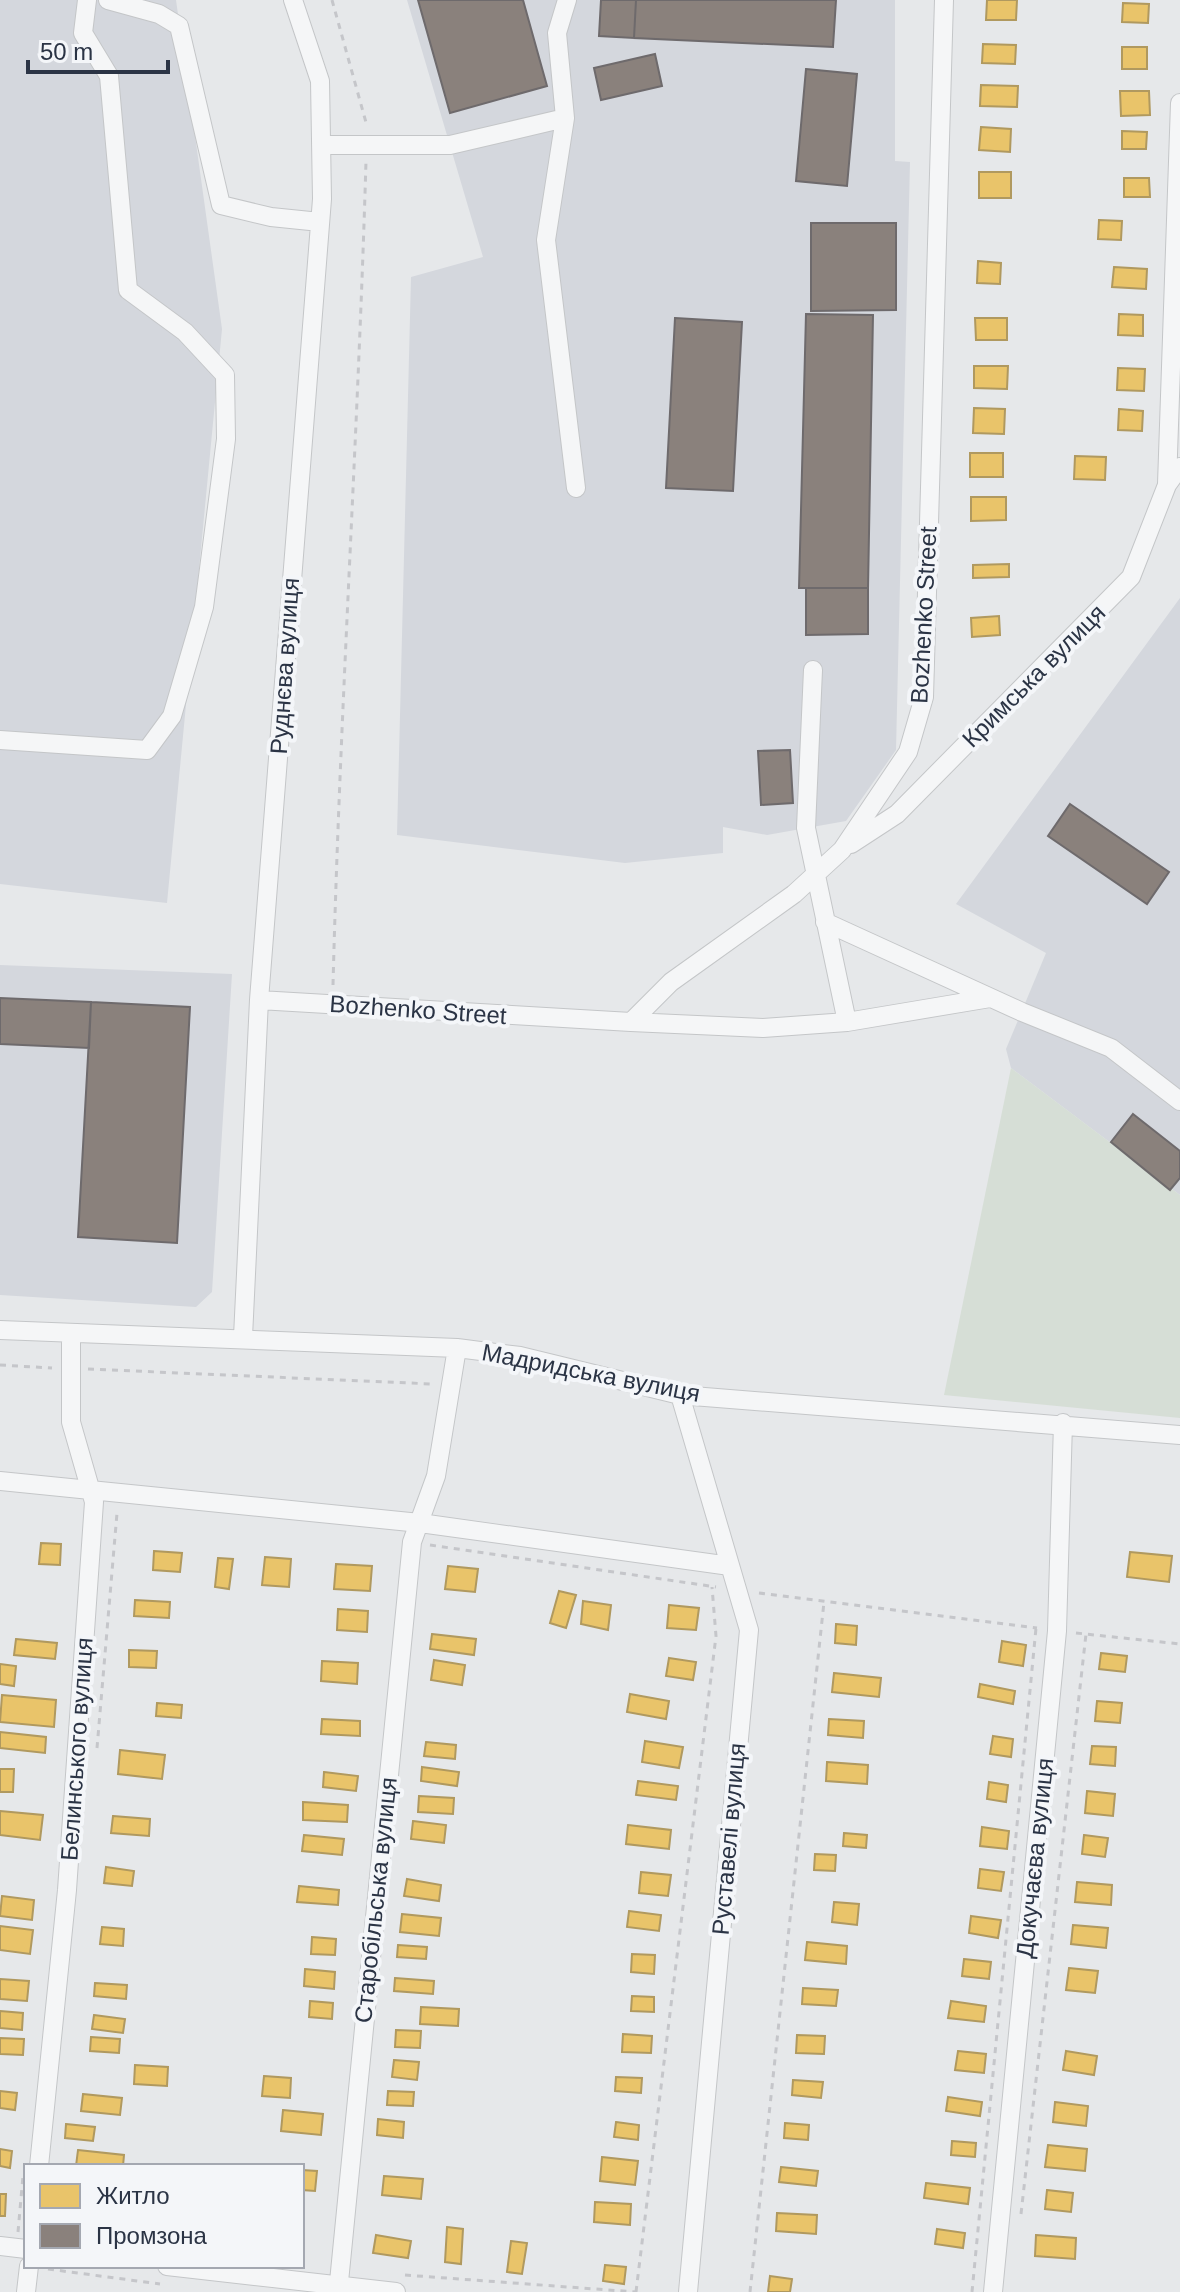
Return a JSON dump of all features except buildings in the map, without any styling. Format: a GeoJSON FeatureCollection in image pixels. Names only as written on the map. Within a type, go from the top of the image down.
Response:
{"type":"FeatureCollection","features":[{"type":"Feature","properties":{"kind":"street"},"geometry":{"type":"LineString","coordinates":[[0,740],[147,750],[172,716],[204,607],[226,439],[225,375],[185,332],[128,290],[109,76],[83,33],[87,0]]}},
{"type":"Feature","properties":{"kind":"street"},"geometry":{"type":"LineString","coordinates":[[108,0],[159,14],[179,26],[221,205],[271,217],[320,222]]}},
{"type":"Feature","properties":{"kind":"street","name":"Руднєва вулиця"},"geometry":{"type":"LineString","coordinates":[[243,1337],[259,1000],[320,222],[320,81],[293,0]]}},
{"type":"Feature","properties":{"kind":"street"},"geometry":{"type":"LineString","coordinates":[[567,0],[557,33],[565,118],[546,240],[576,488]]}},
{"type":"Feature","properties":{"kind":"street","name":"Bozhenko Street"},"geometry":{"type":"LineString","coordinates":[[259,1000],[631,1022],[671,982],[794,894],[842,850],[908,752],[924,697],[944,0]]}},
{"type":"Feature","properties":{"kind":"street"},"geometry":{"type":"LineString","coordinates":[[1167,485],[1180,103]]}},
{"type":"Feature","properties":{"kind":"street"},"geometry":{"type":"LineString","coordinates":[[321,145],[450,145],[565,118]]}},
{"type":"Feature","properties":{"kind":"street","name":"Кримська вулиця"},"geometry":{"type":"LineString","coordinates":[[842,850],[897,814],[1131,577],[1167,485],[1180,467]]}},
{"type":"Feature","properties":{"kind":"street"},"geometry":{"type":"LineString","coordinates":[[813,670],[806,828],[847,1022]]}},
{"type":"Feature","properties":{"kind":"street"},"geometry":{"type":"LineString","coordinates":[[825,922],[990,998],[1111,1048],[1180,1101]]}},
{"type":"Feature","properties":{"kind":"street"},"geometry":{"type":"LineString","coordinates":[[631,1022],[763,1028],[847,1022],[990,998]]}},
{"type":"Feature","properties":{"kind":"street","name":"Мадридська вулиця"},"geometry":{"type":"LineString","coordinates":[[0,1330],[243,1337],[457,1348],[520,1356],[680,1395],[1063,1423],[1180,1435]]}},
{"type":"Feature","properties":{"kind":"street","name":"Белинського вулиця"},"geometry":{"type":"LineString","coordinates":[[39,2164],[67,1890],[94,1502],[71,1422],[71,1333]]}},
{"type":"Feature","properties":{"kind":"street","name":"Старобільська вулиця"},"geometry":{"type":"LineString","coordinates":[[338,2290],[412,1542],[436,1476],[457,1348]]}},
{"type":"Feature","properties":{"kind":"street","name":"Руставелі вулиця"},"geometry":{"type":"LineString","coordinates":[[680,1395],[749,1630],[688,2292]]}},
{"type":"Feature","properties":{"kind":"street","name":"Докучаєва вулиця"},"geometry":{"type":"LineString","coordinates":[[993,2292],[1057,1631],[1063,1423]]}},
{"type":"Feature","properties":{"kind":"street"},"geometry":{"type":"LineString","coordinates":[[0,1481],[423,1516],[730,1566]]}},
{"type":"Feature","properties":{"kind":"street"},"geometry":{"type":"LineString","coordinates":[[0,2246],[24,2249]]}},
{"type":"Feature","properties":{"kind":"street"},"geometry":{"type":"LineString","coordinates":[[26,2292],[29,2268]]}},
{"type":"Feature","properties":{"kind":"street"},"geometry":{"type":"LineString","coordinates":[[165,2275],[338,2290],[399,2284]]}},
{"type":"Feature","properties":{"kind":"path"},"geometry":{"type":"LineString","coordinates":[[332,0],[367,119],[360,376],[339,757],[333,1005]]}},
{"type":"Feature","properties":{"kind":"path"},"geometry":{"type":"LineString","coordinates":[[0,1365],[452,1384]]}},
{"type":"Feature","properties":{"kind":"path"},"geometry":{"type":"LineString","coordinates":[[412,1542],[737,1591],[1180,1644]]}},
{"type":"Feature","properties":{"kind":"path"},"geometry":{"type":"LineString","coordinates":[[399,2284],[636,2292],[716,1636],[712,1587]]}},
{"type":"Feature","properties":{"kind":"path"},"geometry":{"type":"LineString","coordinates":[[750,2292],[824,1602]]}},
{"type":"Feature","properties":{"kind":"path"},"geometry":{"type":"LineString","coordinates":[[972,2292],[1036,1628]]}},
{"type":"Feature","properties":{"kind":"path"},"geometry":{"type":"LineString","coordinates":[[1021,2214],[1086,1634]]}},
{"type":"Feature","properties":{"kind":"path"},"geometry":{"type":"LineString","coordinates":[[59,2268],[165,2275]]}},
{"type":"Feature","properties":{"kind":"shaded area"},"geometry":{"type":"Polygon","coordinates":[[[0,0],[176,0],[222,329],[167,903],[0,884],[0,0]]]}},
{"type":"Feature","properties":{"kind":"shaded area"},"geometry":{"type":"Polygon","coordinates":[[[407,0],[895,0],[895,161],[910,162],[896,750],[846,821],[767,835],[723,827],[723,853],[625,863],[397,835],[411,277],[483,257],[407,0]]]}},
{"type":"Feature","properties":{"kind":"shaded area"},"geometry":{"type":"Polygon","coordinates":[[[1180,598],[1180,1195],[1011,1068],[1006,1049],[1046,953],[956,904],[1180,598]]]}},
{"type":"Feature","properties":{"kind":"shaded area"},"geometry":{"type":"Polygon","coordinates":[[[0,965],[232,974],[212,1292],[196,1307],[0,1295],[0,965]]]}},
{"type":"Feature","properties":{"kind":"shaded area"},"geometry":{"type":"Polygon","coordinates":[[[1011,1068],[1180,1195],[1180,1418],[944,1395],[1011,1068]]]}}]}
